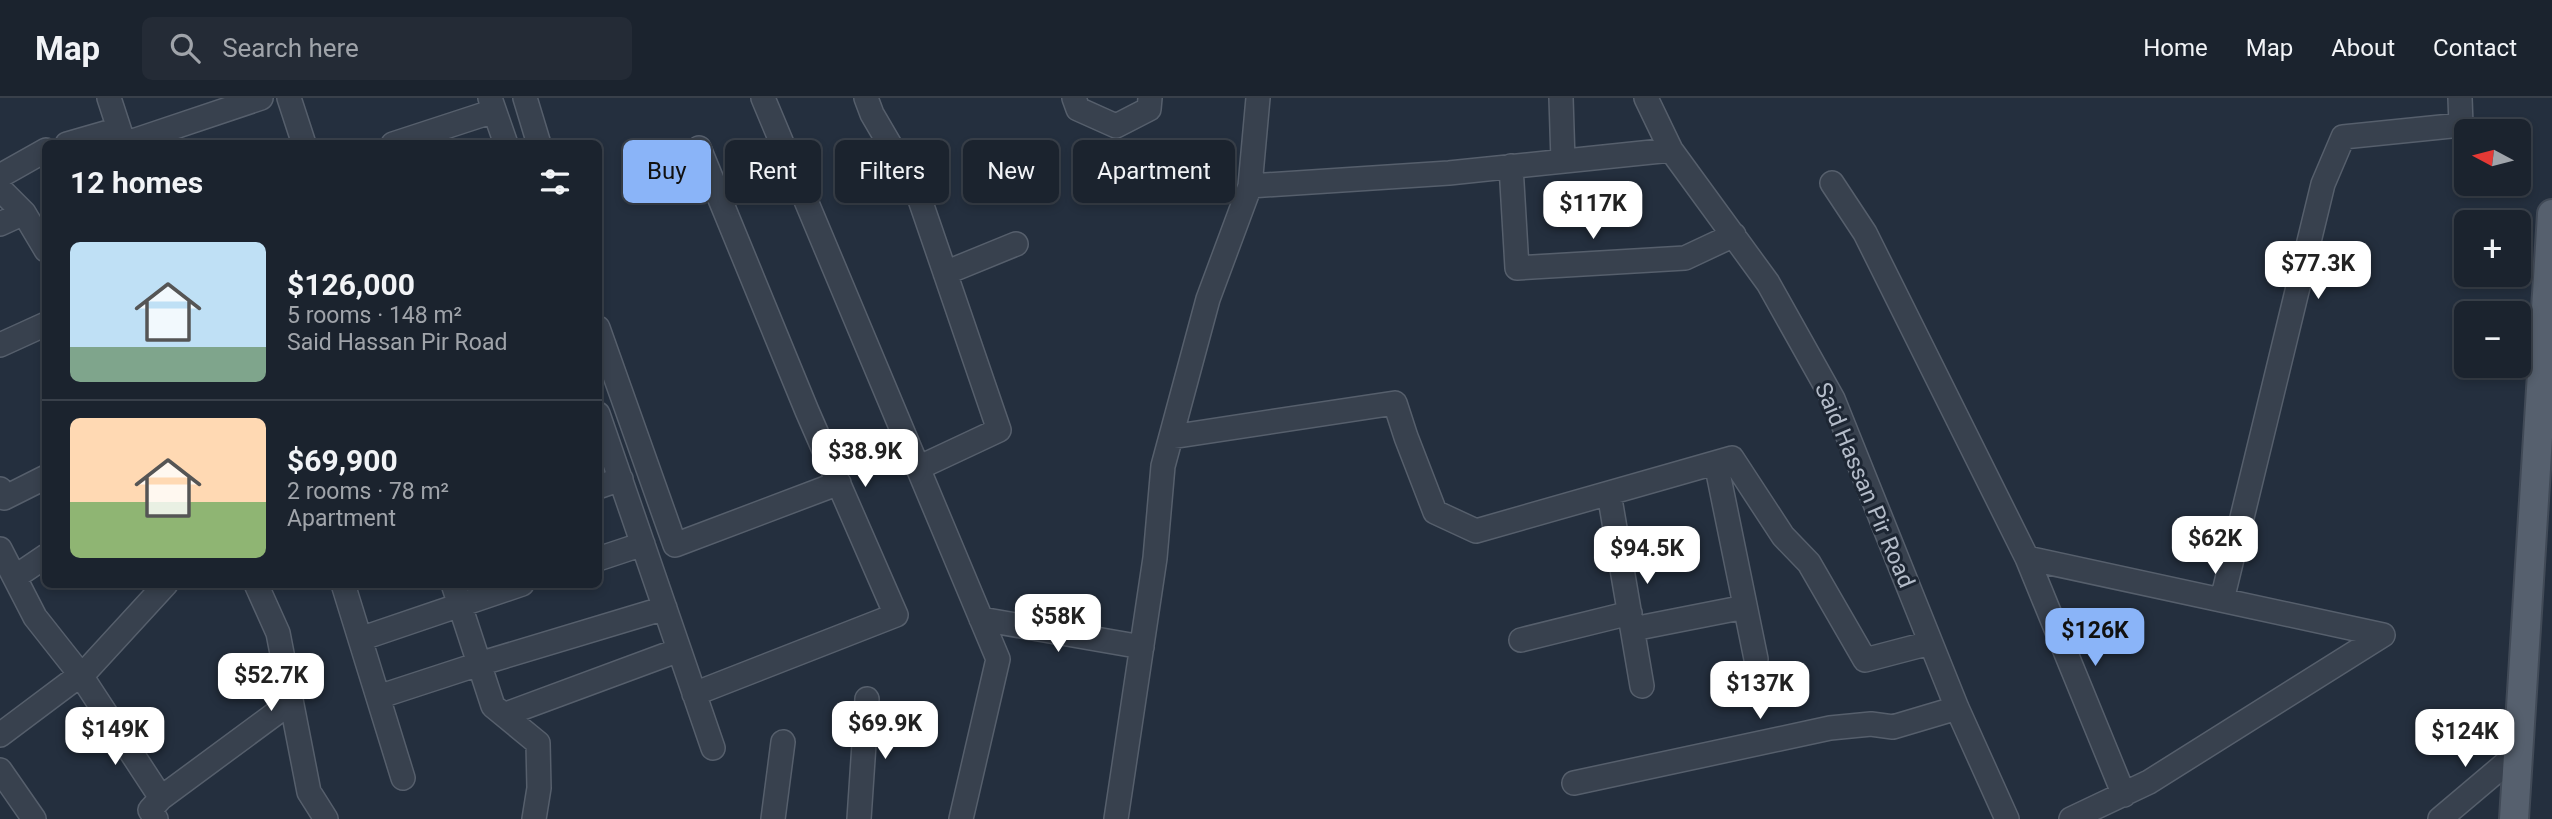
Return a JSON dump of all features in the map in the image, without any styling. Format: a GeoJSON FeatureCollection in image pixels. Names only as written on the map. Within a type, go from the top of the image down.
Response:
{"type":"FeatureCollection","features":[{"type":"Feature","properties":{"kind":"main road"},"geometry":{"type":"LineString","coordinates":[[2514,819],[2552,214]]}},
{"type":"Feature","properties":{"kind":"street"},"geometry":{"type":"LineString","coordinates":[[109,98],[123,140]]}},
{"type":"Feature","properties":{"kind":"street"},"geometry":{"type":"LineString","coordinates":[[136,140],[261,98]]}},
{"type":"Feature","properties":{"kind":"street"},"geometry":{"type":"LineString","coordinates":[[289,98],[303,140]]}},
{"type":"Feature","properties":{"kind":"street"},"geometry":{"type":"LineString","coordinates":[[524,98],[538,140]]}},
{"type":"Feature","properties":{"kind":"street"},"geometry":{"type":"LineString","coordinates":[[763,98],[998,659],[961,819]]}},
{"type":"Feature","properties":{"kind":"street"},"geometry":{"type":"LineString","coordinates":[[866,98],[872,114],[917,191],[999,430],[918,468]]}},
{"type":"Feature","properties":{"kind":"street"},"geometry":{"type":"LineString","coordinates":[[1074,98],[1078,109],[1116,125],[1149,109],[1150,98]]}},
{"type":"Feature","properties":{"kind":"street"},"geometry":{"type":"LineString","coordinates":[[1116,819],[1155,558],[1163,466],[1208,299],[1250,186],[1258,98]]}},
{"type":"Feature","properties":{"kind":"street"},"geometry":{"type":"LineString","coordinates":[[1561,98],[1563,160]]}},
{"type":"Feature","properties":{"kind":"street","name":"Said Hassan Pir Road"},"geometry":{"type":"LineString","coordinates":[[1646,98],[1671,150],[1768,283],[1833,399],[1930,643],[2007,819]]}},
{"type":"Feature","properties":{"kind":"street"},"geometry":{"type":"LineString","coordinates":[[2222,600],[2323,184],[2343,137],[2461,125],[2460,98]]}},
{"type":"Feature","properties":{"kind":"street"},"geometry":{"type":"LineString","coordinates":[[403,140],[492,104],[505,140]]}},
{"type":"Feature","properties":{"kind":"street"},"geometry":{"type":"LineString","coordinates":[[80,140],[119,129]]}},
{"type":"Feature","properties":{"kind":"street"},"geometry":{"type":"LineString","coordinates":[[1250,186],[1449,173],[1671,150]]}},
{"type":"Feature","properties":{"kind":"street"},"geometry":{"type":"LineString","coordinates":[[0,176],[42,152]]}},
{"type":"Feature","properties":{"kind":"street"},"geometry":{"type":"LineString","coordinates":[[1511,166],[1517,268],[1685,258],[1734,235]]}},
{"type":"Feature","properties":{"kind":"street"},"geometry":{"type":"LineString","coordinates":[[694,694],[896,615],[711,177]]}},
{"type":"Feature","properties":{"kind":"street"},"geometry":{"type":"LineString","coordinates":[[1832,183],[1865,233],[2026,558],[2124,794]]}},
{"type":"Feature","properties":{"kind":"street"},"geometry":{"type":"LineString","coordinates":[[0,189],[24,213],[42,243]]}},
{"type":"Feature","properties":{"kind":"street"},"geometry":{"type":"LineString","coordinates":[[0,224],[24,213]]}},
{"type":"Feature","properties":{"kind":"street"},"geometry":{"type":"LineString","coordinates":[[945,273],[1016,244]]}},
{"type":"Feature","properties":{"kind":"street"},"geometry":{"type":"LineString","coordinates":[[0,345],[42,326]]}},
{"type":"Feature","properties":{"kind":"street"},"geometry":{"type":"LineString","coordinates":[[602,339],[675,545],[839,483]]}},
{"type":"Feature","properties":{"kind":"street"},"geometry":{"type":"LineString","coordinates":[[1171,437],[1395,403],[1435,512],[1476,531],[1732,458],[1783,536],[1809,563],[1865,660],[1930,643]]}},
{"type":"Feature","properties":{"kind":"street"},"geometry":{"type":"LineString","coordinates":[[602,425],[713,748]]}},
{"type":"Feature","properties":{"kind":"street"},"geometry":{"type":"LineString","coordinates":[[1716,463],[1756,659]]}},
{"type":"Feature","properties":{"kind":"street"},"geometry":{"type":"LineString","coordinates":[[0,489],[4,498],[42,479]]}},
{"type":"Feature","properties":{"kind":"street"},"geometry":{"type":"LineString","coordinates":[[602,485],[621,479]]}},
{"type":"Feature","properties":{"kind":"street"},"geometry":{"type":"LineString","coordinates":[[1609,493],[1642,686]]}},
{"type":"Feature","properties":{"kind":"street"},"geometry":{"type":"LineString","coordinates":[[602,558],[643,544]]}},
{"type":"Feature","properties":{"kind":"street"},"geometry":{"type":"LineString","coordinates":[[0,549],[35,617],[80,674],[158,808],[291,702]]}},
{"type":"Feature","properties":{"kind":"street"},"geometry":{"type":"LineString","coordinates":[[2026,558],[2383,635],[2149,782],[2071,819]]}},
{"type":"Feature","properties":{"kind":"street"},"geometry":{"type":"LineString","coordinates":[[15,577],[42,559]]}},
{"type":"Feature","properties":{"kind":"street"},"geometry":{"type":"LineString","coordinates":[[0,735],[80,674],[162,588]]}},
{"type":"Feature","properties":{"kind":"street"},"geometry":{"type":"LineString","coordinates":[[263,588],[278,633],[309,792],[326,819]]}},
{"type":"Feature","properties":{"kind":"street"},"geometry":{"type":"LineString","coordinates":[[344,588],[403,778]]}},
{"type":"Feature","properties":{"kind":"street"},"geometry":{"type":"LineString","coordinates":[[360,639],[456,595],[498,588]]}},
{"type":"Feature","properties":{"kind":"street"},"geometry":{"type":"LineString","coordinates":[[456,595],[493,706],[538,743],[539,788],[534,819]]}},
{"type":"Feature","properties":{"kind":"street"},"geometry":{"type":"LineString","coordinates":[[1521,640],[1631,621],[1745,607]]}},
{"type":"Feature","properties":{"kind":"street"},"geometry":{"type":"LineString","coordinates":[[378,697],[665,608]]}},
{"type":"Feature","properties":{"kind":"street"},"geometry":{"type":"LineString","coordinates":[[981,619],[1142,647]]}},
{"type":"Feature","properties":{"kind":"street"},"geometry":{"type":"LineString","coordinates":[[506,714],[679,650]]}},
{"type":"Feature","properties":{"kind":"street"},"geometry":{"type":"LineString","coordinates":[[859,819],[867,699]]}},
{"type":"Feature","properties":{"kind":"street"},"geometry":{"type":"LineString","coordinates":[[1574,783],[1830,728],[1871,724],[1893,727],[1957,708]]}},
{"type":"Feature","properties":{"kind":"street"},"geometry":{"type":"LineString","coordinates":[[774,819],[783,742]]}},
{"type":"Feature","properties":{"kind":"street"},"geometry":{"type":"LineString","coordinates":[[2440,819],[2518,753]]}},
{"type":"Feature","properties":{"kind":"street"},"geometry":{"type":"LineString","coordinates":[[0,770],[34,819]]}}]}
